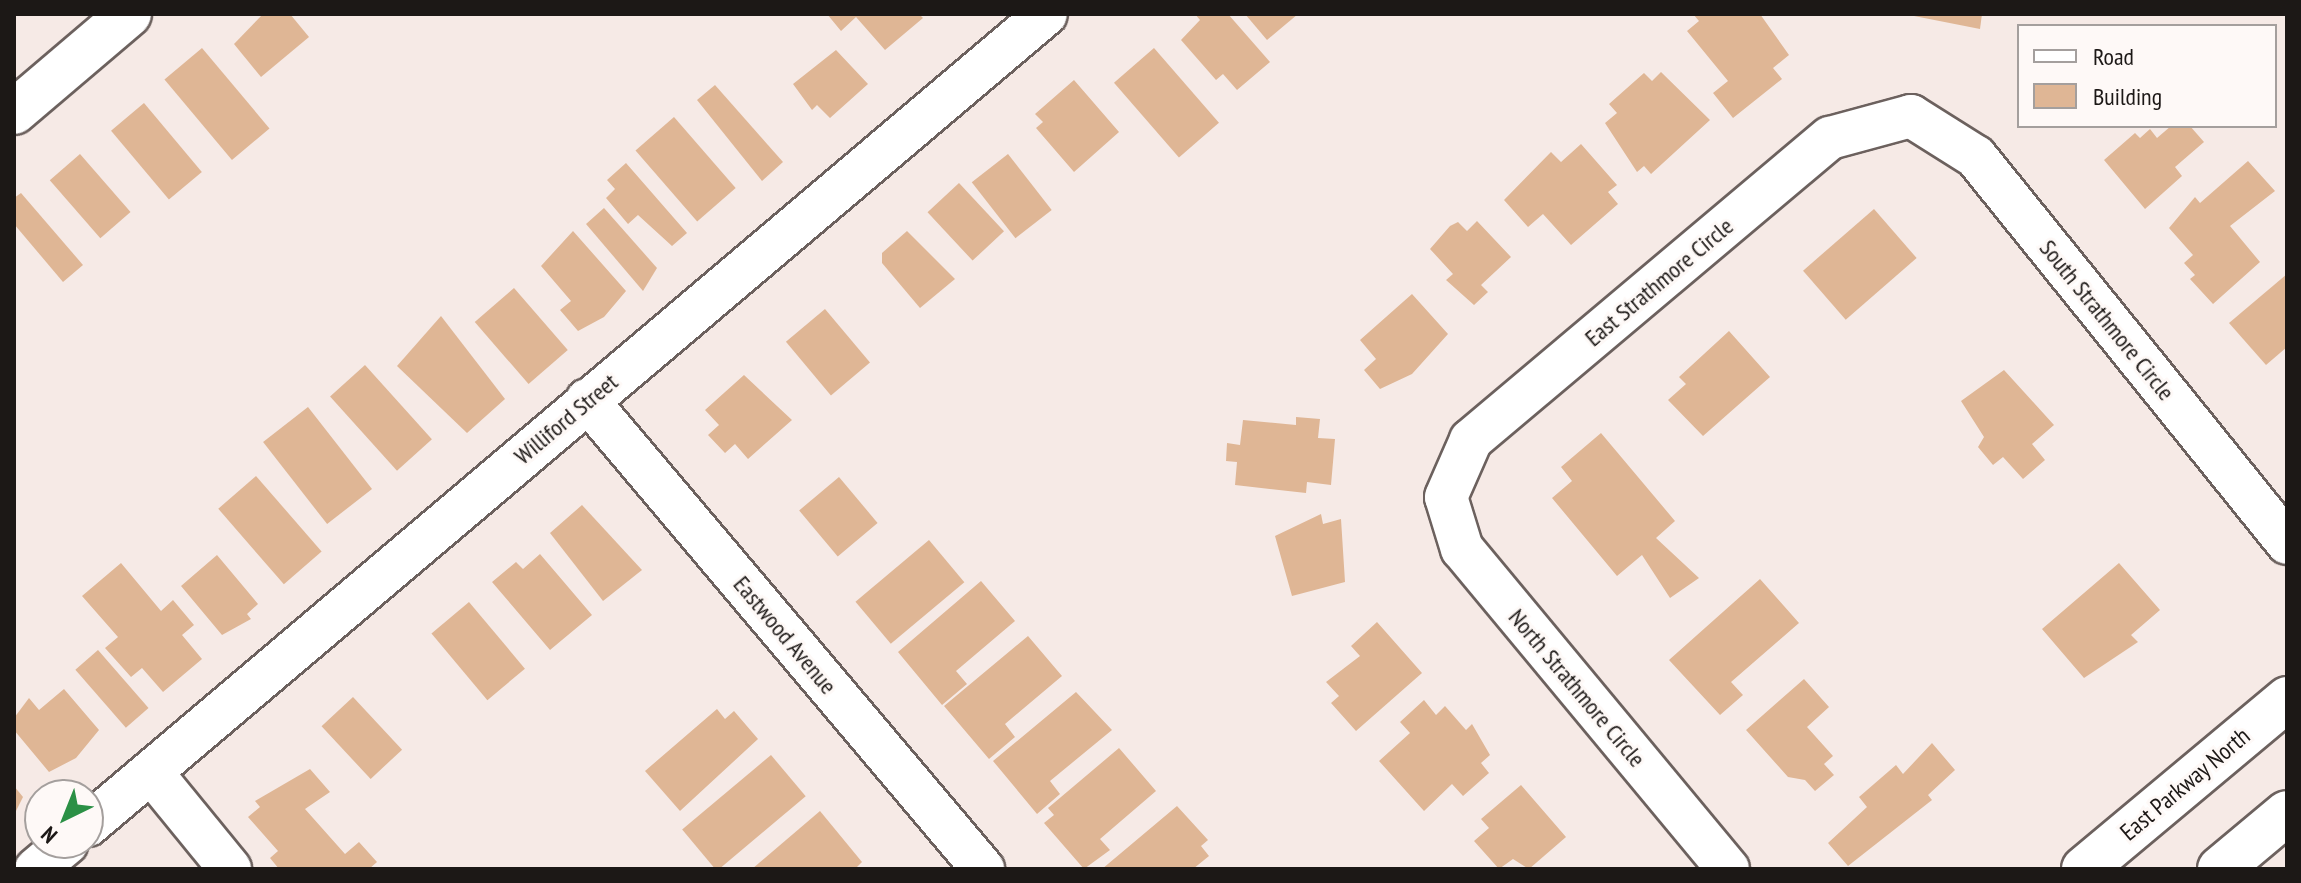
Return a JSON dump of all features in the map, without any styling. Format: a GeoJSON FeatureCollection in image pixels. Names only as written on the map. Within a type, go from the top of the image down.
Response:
{"type":"FeatureCollection","features":[{"type":"Feature","properties":{"kind":"main road"},"geometry":{"type":"LineString","coordinates":[[14,112],[129,14]]}},
{"type":"Feature","properties":{"kind":"main road","name":"East Parkway North"},"geometry":{"type":"LineString","coordinates":[[2084,869],[2287,699]]}},
{"type":"Feature","properties":{"kind":"main road"},"geometry":{"type":"LineString","coordinates":[[2220,869],[2287,813]]}},
{"type":"Feature","properties":{"kind":"street","name":"Williford Street"},"geometry":{"type":"LineString","coordinates":[[104,812],[1046,14]]}},
{"type":"Feature","properties":{"kind":"street","name":"East Strathmore Circle"},"geometry":{"type":"LineString","coordinates":[[1446,497],[1471,440],[1830,138],[1911,116]]}},
{"type":"Feature","properties":{"kind":"street","name":"South Strathmore Circle"},"geometry":{"type":"LineString","coordinates":[[1911,116],[1976,157],[2287,543]]}},
{"type":"Feature","properties":{"kind":"street","name":"Eastwood Avenue"},"geometry":{"type":"LineString","coordinates":[[587,400],[983,869]]}},
{"type":"Feature","properties":{"kind":"street","name":"North Strathmore Circle"},"geometry":{"type":"LineString","coordinates":[[1446,497],[1462,549],[1728,869]]}},
{"type":"Feature","properties":{"kind":"street"},"geometry":{"type":"LineString","coordinates":[[151,772],[230,869]]}},
{"type":"Feature","properties":{"kind":"building"},"geometry":{"type":"Polygon","coordinates":[[[263,14],[290,14],[309,37],[261,77],[234,44],[263,14]]]}},
{"type":"Feature","properties":{"kind":"building"},"geometry":{"type":"Polygon","coordinates":[[[827,14],[919,14],[923,18],[885,50],[856,17],[841,31],[827,14]]]}},
{"type":"Feature","properties":{"kind":"building"},"geometry":{"type":"Polygon","coordinates":[[[1195,14],[1228,14],[1270,62],[1237,90],[1223,74],[1216,80],[1181,40],[1200,20],[1195,14]]]}},
{"type":"Feature","properties":{"kind":"building"},"geometry":{"type":"Polygon","coordinates":[[[1245,14],[1298,14],[1267,40],[1245,14]]]}},
{"type":"Feature","properties":{"kind":"building"},"geometry":{"type":"Polygon","coordinates":[[[1693,14],[1760,14],[1789,55],[1773,68],[1782,79],[1733,118],[1713,93],[1728,81],[1687,31],[1699,21],[1693,14]]]}},
{"type":"Feature","properties":{"kind":"building"},"geometry":{"type":"Polygon","coordinates":[[[1904,14],[1982,14],[1980,29],[1904,14]]]}},
{"type":"Feature","properties":{"kind":"building"},"geometry":{"type":"Polygon","coordinates":[[[202,48],[269,128],[232,160],[164,79],[202,48]]]}},
{"type":"Feature","properties":{"kind":"building"},"geometry":{"type":"Polygon","coordinates":[[[1154,48],[1219,123],[1179,157],[1114,83],[1154,48]]]}},
{"type":"Feature","properties":{"kind":"building"},"geometry":{"type":"Polygon","coordinates":[[[836,50],[868,84],[830,118],[817,105],[812,110],[793,84],[836,50]]]}},
{"type":"Feature","properties":{"kind":"building"},"geometry":{"type":"Polygon","coordinates":[[[1661,72],[1710,120],[1651,174],[1644,166],[1637,172],[1605,123],[1617,113],[1609,104],[1644,73],[1652,81],[1661,72]]]}},
{"type":"Feature","properties":{"kind":"building"},"geometry":{"type":"Polygon","coordinates":[[[1074,80],[1119,132],[1074,172],[1036,128],[1043,122],[1035,114],[1074,80]]]}},
{"type":"Feature","properties":{"kind":"building"},"geometry":{"type":"Polygon","coordinates":[[[715,85],[783,162],[762,181],[697,100],[715,85]]]}},
{"type":"Feature","properties":{"kind":"building"},"geometry":{"type":"Polygon","coordinates":[[[144,103],[202,172],[169,200],[111,131],[144,103]]]}},
{"type":"Feature","properties":{"kind":"building"},"geometry":{"type":"Polygon","coordinates":[[[674,117],[736,188],[697,221],[636,150],[674,117]]]}},
{"type":"Feature","properties":{"kind":"building"},"geometry":{"type":"Polygon","coordinates":[[[2169,128],[2192,128],[2204,142],[2175,167],[2182,176],[2145,209],[2104,160],[2135,133],[2140,138],[2150,129],[2157,138],[2169,128]]]}},
{"type":"Feature","properties":{"kind":"building"},"geometry":{"type":"Polygon","coordinates":[[[1581,144],[1617,185],[1608,192],[1618,204],[1571,245],[1543,214],[1528,227],[1504,200],[1551,152],[1561,162],[1581,144]]]}},
{"type":"Feature","properties":{"kind":"building"},"geometry":{"type":"Polygon","coordinates":[[[80,154],[131,212],[100,238],[50,180],[80,154]]]}},
{"type":"Feature","properties":{"kind":"building"},"geometry":{"type":"Polygon","coordinates":[[[1008,154],[1052,210],[1015,238],[972,182],[1008,154]]]}},
{"type":"Feature","properties":{"kind":"building"},"geometry":{"type":"Polygon","coordinates":[[[2248,161],[2275,191],[2230,226],[2260,262],[2213,304],[2190,279],[2195,275],[2184,263],[2193,255],[2169,228],[2195,197],[2200,203],[2248,161]]]}},
{"type":"Feature","properties":{"kind":"building"},"geometry":{"type":"Polygon","coordinates":[[[626,163],[687,233],[672,246],[638,215],[628,224],[606,198],[615,189],[607,180],[626,163]]]}},
{"type":"Feature","properties":{"kind":"building"},"geometry":{"type":"Polygon","coordinates":[[[959,183],[1004,231],[973,261],[928,212],[959,183]]]}},
{"type":"Feature","properties":{"kind":"building"},"geometry":{"type":"Polygon","coordinates":[[[21,193],[83,265],[63,282],[14,224],[14,198],[21,193]]]}},
{"type":"Feature","properties":{"kind":"building"},"geometry":{"type":"Polygon","coordinates":[[[604,208],[657,268],[643,291],[586,224],[604,208]]]}},
{"type":"Feature","properties":{"kind":"building"},"geometry":{"type":"Polygon","coordinates":[[[1874,209],[1917,258],[1846,320],[1803,271],[1874,209]]]}},
{"type":"Feature","properties":{"kind":"building"},"geometry":{"type":"Polygon","coordinates":[[[1477,221],[1511,257],[1481,285],[1488,292],[1474,305],[1446,280],[1453,274],[1430,249],[1450,226],[1458,222],[1467,231],[1477,221]]]}},
{"type":"Feature","properties":{"kind":"building"},"geometry":{"type":"Polygon","coordinates":[[[573,231],[626,291],[604,317],[578,331],[560,310],[571,301],[541,266],[573,231]]]}},
{"type":"Feature","properties":{"kind":"building"},"geometry":{"type":"Polygon","coordinates":[[[907,231],[955,279],[920,308],[882,263],[882,253],[907,231]]]}},
{"type":"Feature","properties":{"kind":"building"},"geometry":{"type":"Polygon","coordinates":[[[2287,274],[2287,347],[2266,365],[2229,323],[2287,274]]]}},
{"type":"Feature","properties":{"kind":"building"},"geometry":{"type":"Polygon","coordinates":[[[514,288],[568,350],[529,384],[475,322],[514,288]]]}},
{"type":"Feature","properties":{"kind":"building"},"geometry":{"type":"Polygon","coordinates":[[[1412,294],[1448,334],[1412,374],[1380,389],[1364,370],[1376,359],[1360,340],[1412,294]]]}},
{"type":"Feature","properties":{"kind":"building"},"geometry":{"type":"Polygon","coordinates":[[[825,309],[870,363],[831,395],[786,342],[825,309]]]}},
{"type":"Feature","properties":{"kind":"building"},"geometry":{"type":"Polygon","coordinates":[[[441,316],[505,399],[467,433],[397,366],[441,316]]]}},
{"type":"Feature","properties":{"kind":"building"},"geometry":{"type":"Polygon","coordinates":[[[1729,331],[1770,377],[1703,436],[1668,400],[1686,384],[1679,377],[1729,331]]]}},
{"type":"Feature","properties":{"kind":"building"},"geometry":{"type":"Polygon","coordinates":[[[365,365],[432,439],[397,471],[330,396],[365,365]]]}},
{"type":"Feature","properties":{"kind":"building"},"geometry":{"type":"Polygon","coordinates":[[[2004,370],[2054,425],[2032,444],[2045,460],[2023,479],[2003,457],[1993,465],[1978,447],[1984,437],[1961,401],[2004,370]]]}},
{"type":"Feature","properties":{"kind":"building"},"geometry":{"type":"Polygon","coordinates":[[[744,375],[792,420],[748,459],[735,444],[725,453],[708,435],[719,425],[705,410],[744,375]]]}},
{"type":"Feature","properties":{"kind":"building"},"geometry":{"type":"Polygon","coordinates":[[[308,407],[372,489],[327,524],[263,442],[308,407]]]}},
{"type":"Feature","properties":{"kind":"building"},"geometry":{"type":"Polygon","coordinates":[[[1296,417],[1320,419],[1318,438],[1335,439],[1331,485],[1307,482],[1306,493],[1235,485],[1237,462],[1226,461],[1227,443],[1240,445],[1243,420],[1296,425],[1296,417]]]}},
{"type":"Feature","properties":{"kind":"building"},"geometry":{"type":"Polygon","coordinates":[[[1601,433],[1675,521],[1656,538],[1699,578],[1670,598],[1642,555],[1617,576],[1552,498],[1572,481],[1561,467],[1601,433]]]}},
{"type":"Feature","properties":{"kind":"building"},"geometry":{"type":"Polygon","coordinates":[[[256,476],[322,551],[284,584],[218,509],[256,476]]]}},
{"type":"Feature","properties":{"kind":"building"},"geometry":{"type":"Polygon","coordinates":[[[839,477],[878,523],[838,556],[799,510],[839,477]]]}},
{"type":"Feature","properties":{"kind":"building"},"geometry":{"type":"Polygon","coordinates":[[[582,505],[642,570],[603,601],[550,533],[582,505]]]}},
{"type":"Feature","properties":{"kind":"building"},"geometry":{"type":"Polygon","coordinates":[[[1321,514],[1323,524],[1341,519],[1345,582],[1292,596],[1275,536],[1321,514]]]}},
{"type":"Feature","properties":{"kind":"building"},"geometry":{"type":"Polygon","coordinates":[[[929,540],[964,582],[891,644],[855,602],[929,540]]]}},
{"type":"Feature","properties":{"kind":"building"},"geometry":{"type":"Polygon","coordinates":[[[540,554],[592,615],[550,650],[492,582],[516,562],[523,569],[540,554]]]}},
{"type":"Feature","properties":{"kind":"building"},"geometry":{"type":"Polygon","coordinates":[[[217,555],[258,604],[247,614],[251,619],[222,635],[181,586],[217,555]]]}},
{"type":"Feature","properties":{"kind":"building"},"geometry":{"type":"Polygon","coordinates":[[[121,563],[161,611],[173,600],[194,625],[182,635],[202,659],[163,692],[142,668],[131,677],[105,648],[118,637],[82,596],[121,563]]]}},
{"type":"Feature","properties":{"kind":"building"},"geometry":{"type":"Polygon","coordinates":[[[2119,563],[2160,610],[2131,635],[2138,642],[2084,678],[2042,629],[2119,563]]]}},
{"type":"Feature","properties":{"kind":"building"},"geometry":{"type":"Polygon","coordinates":[[[1760,579],[1799,623],[1731,682],[1743,695],[1720,715],[1669,660],[1760,579]]]}},
{"type":"Feature","properties":{"kind":"building"},"geometry":{"type":"Polygon","coordinates":[[[981,581],[1015,621],[956,671],[967,684],[942,705],[898,652],[981,581]]]}},
{"type":"Feature","properties":{"kind":"building"},"geometry":{"type":"Polygon","coordinates":[[[469,602],[525,669],[487,700],[431,633],[469,602]]]}},
{"type":"Feature","properties":{"kind":"building"},"geometry":{"type":"Polygon","coordinates":[[[1377,622],[1422,673],[1356,731],[1331,703],[1339,696],[1326,682],[1360,656],[1351,646],[1377,622]]]}},
{"type":"Feature","properties":{"kind":"building"},"geometry":{"type":"Polygon","coordinates":[[[1028,636],[1062,676],[1005,724],[1015,737],[989,759],[944,706],[1028,636]]]}},
{"type":"Feature","properties":{"kind":"building"},"geometry":{"type":"Polygon","coordinates":[[[98,650],[149,708],[126,728],[75,670],[98,650]]]}},
{"type":"Feature","properties":{"kind":"building"},"geometry":{"type":"Polygon","coordinates":[[[1804,679],[1829,707],[1807,727],[1833,756],[1824,764],[1834,775],[1815,791],[1805,780],[1788,777],[1746,730],[1804,679]]]}},
{"type":"Feature","properties":{"kind":"building"},"geometry":{"type":"Polygon","coordinates":[[[64,689],[99,730],[76,758],[49,772],[14,730],[14,718],[29,698],[39,710],[64,689]]]}},
{"type":"Feature","properties":{"kind":"building"},"geometry":{"type":"Polygon","coordinates":[[[1076,692],[1112,730],[1050,781],[1060,794],[1037,814],[993,761],[1076,692]]]}},
{"type":"Feature","properties":{"kind":"building"},"geometry":{"type":"Polygon","coordinates":[[[353,697],[402,750],[371,779],[322,726],[353,697]]]}},
{"type":"Feature","properties":{"kind":"building"},"geometry":{"type":"Polygon","coordinates":[[[1424,700],[1436,715],[1445,706],[1466,730],[1472,724],[1490,755],[1481,763],[1489,773],[1463,796],[1452,784],[1424,811],[1379,761],[1410,733],[1400,722],[1424,700]]]}},
{"type":"Feature","properties":{"kind":"building"},"geometry":{"type":"Polygon","coordinates":[[[717,709],[725,719],[734,711],[758,739],[680,811],[645,771],[717,709]]]}},
{"type":"Feature","properties":{"kind":"building"},"geometry":{"type":"Polygon","coordinates":[[[1932,743],[1955,770],[1928,795],[1932,800],[1848,866],[1828,843],[1867,807],[1859,797],[1896,765],[1903,774],[1932,743]]]}},
{"type":"Feature","properties":{"kind":"building"},"geometry":{"type":"Polygon","coordinates":[[[1119,748],[1156,791],[1100,839],[1110,850],[1084,869],[1044,823],[1054,815],[1048,808],[1119,748]]]}},
{"type":"Feature","properties":{"kind":"building"},"geometry":{"type":"Polygon","coordinates":[[[771,755],[806,796],[719,869],[715,869],[682,830],[771,755]]]}},
{"type":"Feature","properties":{"kind":"building"},"geometry":{"type":"Polygon","coordinates":[[[310,769],[330,792],[305,809],[345,854],[359,842],[377,862],[369,869],[279,869],[270,858],[278,851],[248,817],[260,807],[255,801],[310,769]]]}},
{"type":"Feature","properties":{"kind":"building"},"geometry":{"type":"Polygon","coordinates":[[[1521,785],[1566,837],[1529,869],[1513,859],[1499,869],[1474,841],[1489,828],[1481,819],[1521,785]]]}},
{"type":"Feature","properties":{"kind":"building"},"geometry":{"type":"Polygon","coordinates":[[[14,786],[23,797],[14,815],[14,786]]]}},
{"type":"Feature","properties":{"kind":"building"},"geometry":{"type":"Polygon","coordinates":[[[1177,806],[1208,840],[1201,846],[1209,856],[1193,869],[1102,869],[1177,806]]]}},
{"type":"Feature","properties":{"kind":"building"},"geometry":{"type":"Polygon","coordinates":[[[820,811],[862,862],[855,869],[752,869],[820,811]]]}}]}
